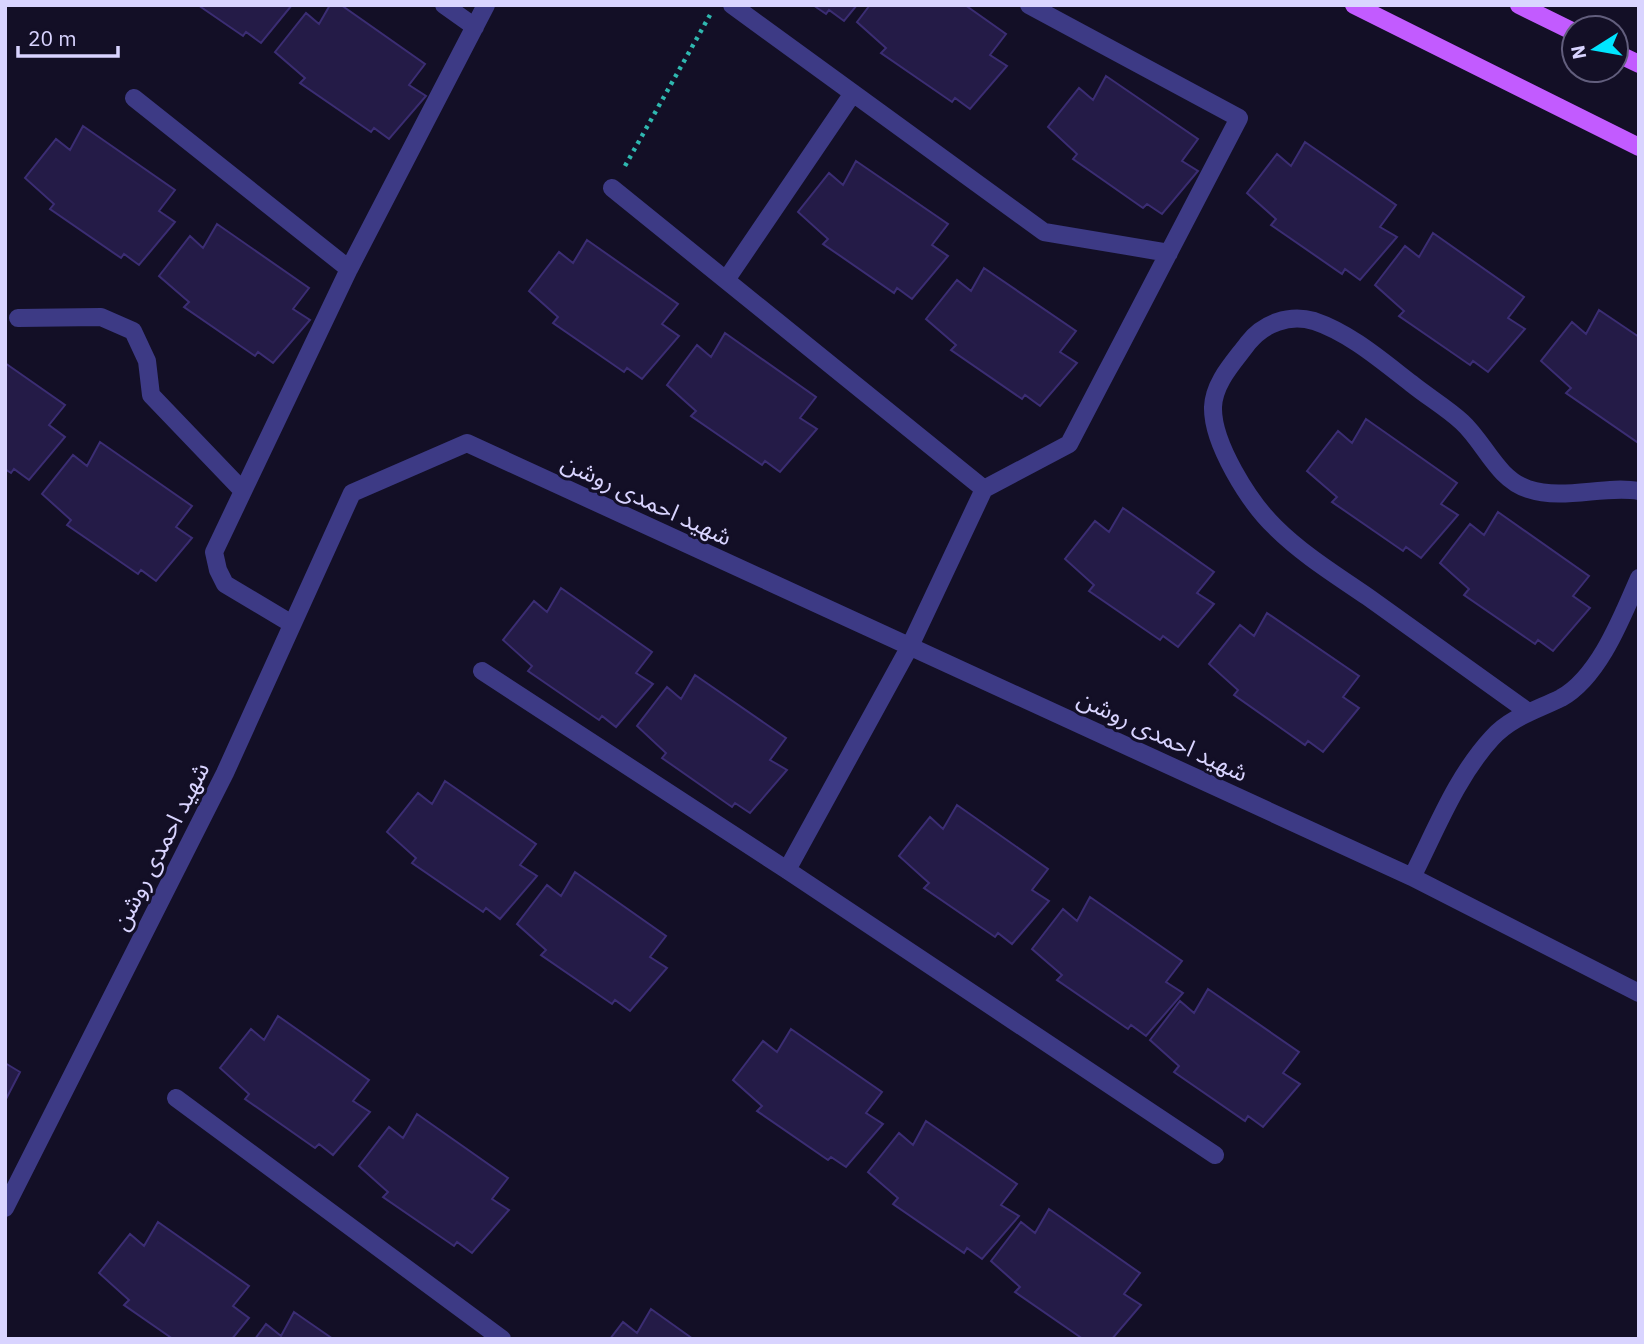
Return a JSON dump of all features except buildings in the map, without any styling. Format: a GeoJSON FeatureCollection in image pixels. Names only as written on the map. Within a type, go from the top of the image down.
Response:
{"type":"FeatureCollection","features":[{"type":"Feature","properties":{"kind":"main road"},"geometry":{"type":"LineString","coordinates":[[1354,5],[1639,147]]}},
{"type":"Feature","properties":{"kind":"main road"},"geometry":{"type":"LineString","coordinates":[[1519,5],[1560,25]]}},
{"type":"Feature","properties":{"kind":"street"},"geometry":{"type":"LineString","coordinates":[[443,5],[475,27]]}},
{"type":"Feature","properties":{"kind":"street"},"geometry":{"type":"LineString","coordinates":[[292,624],[225,584],[214,552],[349,269],[486,5]]}},
{"type":"Feature","properties":{"kind":"street"},"geometry":{"type":"LineString","coordinates":[[732,5],[1044,232],[1168,253]]}},
{"type":"Feature","properties":{"kind":"street"},"geometry":{"type":"LineString","coordinates":[[787,870],[909,646],[984,489],[1069,444],[1240,118],[1029,5]]}},
{"type":"Feature","properties":{"kind":"street"},"geometry":{"type":"LineString","coordinates":[[726,280],[853,93]]}},
{"type":"Feature","properties":{"kind":"street"},"geometry":{"type":"LineString","coordinates":[[134,98],[349,269]]}},
{"type":"Feature","properties":{"kind":"street"},"geometry":{"type":"LineString","coordinates":[[612,188],[984,489]]}},
{"type":"Feature","properties":{"kind":"street"},"geometry":{"type":"LineString","coordinates":[[18,318],[101,317],[133,331],[147,361],[151,394],[243,491]]}},
{"type":"Feature","properties":{"kind":"street"},"geometry":{"type":"LineString","coordinates":[[1527,711],[1310,556],[1275,527],[1250,499],[1231,467],[1217,430],[1213,408],[1216,387],[1252,338],[1266,326],[1280,319],[1313,321],[1354,341],[1464,423],[1491,459],[1517,484],[1530,490],[1548,492],[1609,489],[1639,491]]}},
{"type":"Feature","properties":{"kind":"street","name":"شهید احمدی روشن"},"geometry":{"type":"LineString","coordinates":[[5,1208],[225,773],[352,493],[467,443],[1412,877],[1639,993]]}},
{"type":"Feature","properties":{"kind":"street"},"geometry":{"type":"LineString","coordinates":[[1412,877],[1470,764],[1494,735],[1527,711],[1563,697],[1592,670],[1621,618],[1639,578]]}},
{"type":"Feature","properties":{"kind":"street"},"geometry":{"type":"LineString","coordinates":[[482,671],[1215,1155]]}},
{"type":"Feature","properties":{"kind":"street"},"geometry":{"type":"LineString","coordinates":[[176,1098],[482,1333],[502,1339]]}},
{"type":"Feature","properties":{"kind":"path"},"geometry":{"type":"LineString","coordinates":[[612,188],[716,5]]}}]}
